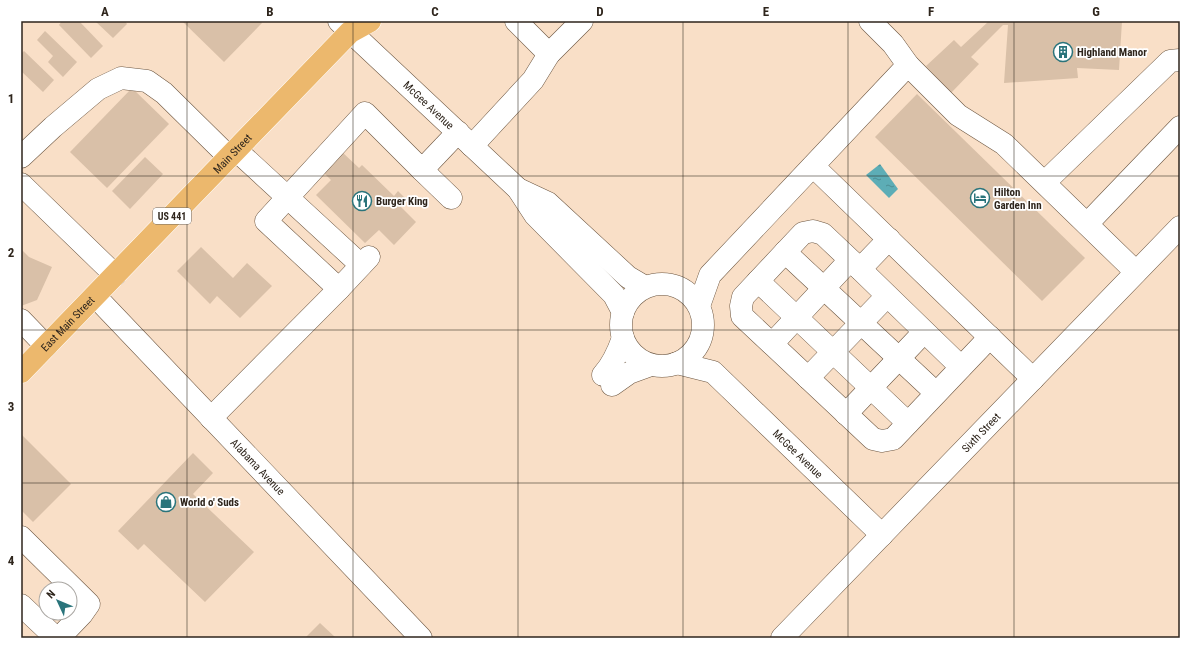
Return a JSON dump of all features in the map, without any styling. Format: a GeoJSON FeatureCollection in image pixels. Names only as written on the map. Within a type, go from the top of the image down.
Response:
{"type":"FeatureCollection","features":[{"type":"Feature","properties":{"kind":"main road","name":"Main Street"},"geometry":{"type":"LineString","coordinates":[[115,275],[232,153],[348,24],[370,21]]}},
{"type":"Feature","properties":{"kind":"main road","name":"East Main Street"},"geometry":{"type":"LineString","coordinates":[[21,372],[115,275]]}},
{"type":"Feature","properties":{"kind":"street"},"geometry":{"type":"LineString","coordinates":[[516,21],[549,54]]}},
{"type":"Feature","properties":{"kind":"street"},"geometry":{"type":"LineString","coordinates":[[422,170],[465,139],[533,80],[549,54],[582,21]]}},
{"type":"Feature","properties":{"kind":"street"},"geometry":{"type":"LineString","coordinates":[[870,21],[893,44],[908,65],[958,115],[1004,144],[1045,182],[1136,272]]}},
{"type":"Feature","properties":{"kind":"street","name":"McGee Avenue"},"geometry":{"type":"LineString","coordinates":[[348,24],[518,189],[535,215],[614,295],[623,312]]}},
{"type":"Feature","properties":{"kind":"street"},"geometry":{"type":"LineString","coordinates":[[1045,182],[1170,61],[1180,60]]}},
{"type":"Feature","properties":{"kind":"street"},"geometry":{"type":"LineString","coordinates":[[699,306],[710,275],[908,65]]}},
{"type":"Feature","properties":{"kind":"street"},"geometry":{"type":"LineString","coordinates":[[21,157],[52,127],[98,89],[121,78],[147,81],[164,93],[232,153],[365,261],[211,418]]}},
{"type":"Feature","properties":{"kind":"street"},"geometry":{"type":"LineString","coordinates":[[339,289],[266,221],[365,113],[451,198]]}},
{"type":"Feature","properties":{"kind":"street"},"geometry":{"type":"LineString","coordinates":[[1087,224],[1180,127]]}},
{"type":"Feature","properties":{"kind":"street"},"geometry":{"type":"LineString","coordinates":[[813,166],[1033,379]]}},
{"type":"Feature","properties":{"kind":"street"},"geometry":{"type":"LineString","coordinates":[[21,184],[115,275]]}},
{"type":"Feature","properties":{"kind":"street","name":"McGee Avenue"},"geometry":{"type":"LineString","coordinates":[[518,189],[548,202],[628,277],[645,287]]}},
{"type":"Feature","properties":{"kind":"street","name":"Sixth Street"},"geometry":{"type":"LineString","coordinates":[[782,638],[1136,272],[1179,230]]}},
{"type":"Feature","properties":{"kind":"street"},"geometry":{"type":"LineString","coordinates":[[960,368],[823,234],[813,231],[803,233],[743,297],[741,306],[742,316],[873,439],[882,441],[893,439],[990,337]]}},
{"type":"Feature","properties":{"kind":"street"},"geometry":{"type":"LineString","coordinates":[[772,344],[824,288],[888,239]]}},
{"type":"Feature","properties":{"kind":"street"},"geometry":{"type":"LineString","coordinates":[[785,252],[936,393]]}},
{"type":"Feature","properties":{"kind":"street"},"geometry":{"type":"LineString","coordinates":[[679,287],[710,275]]}},
{"type":"Feature","properties":{"kind":"street"},"geometry":{"type":"LineString","coordinates":[[758,281],[908,423]]}},
{"type":"Feature","properties":{"kind":"street"},"geometry":{"type":"LineString","coordinates":[[702,333],[697,346],[689,356],[677,363],[664,366],[651,364],[639,359],[629,350],[623,338],[621,325],[623,312],[632,298],[645,287],[656,284],[679,287],[690,295],[699,306],[702,319],[702,333],[712,372]]}},
{"type":"Feature","properties":{"kind":"street","name":"Alabama Avenue"},"geometry":{"type":"LineString","coordinates":[[95,296],[421,638]]}},
{"type":"Feature","properties":{"kind":"street"},"geometry":{"type":"LineString","coordinates":[[808,378],[887,296]]}},
{"type":"Feature","properties":{"kind":"street"},"geometry":{"type":"LineString","coordinates":[[21,320],[46,346]]}},
{"type":"Feature","properties":{"kind":"street"},"geometry":{"type":"LineString","coordinates":[[846,414],[924,332]]}},
{"type":"Feature","properties":{"kind":"street"},"geometry":{"type":"LineString","coordinates":[[623,338],[616,358],[609,368],[607,380],[651,364]]}},
{"type":"Feature","properties":{"kind":"street","name":"McGee Avenue"},"geometry":{"type":"LineString","coordinates":[[677,363],[712,372],[882,535]]}},
{"type":"Feature","properties":{"kind":"street"},"geometry":{"type":"LineString","coordinates":[[21,537],[89,604],[82,614],[59,638]]}},
{"type":"Feature","properties":{"kind":"street"},"geometry":{"type":"LineString","coordinates":[[21,605],[56,638]]}},
{"type":"Feature","properties":{"kind":"water"},"geometry":{"type":"Polygon","coordinates":[[[880,164],[898,189],[889,198],[866,175],[880,164]]]}},
{"type":"Feature","properties":{"kind":"building"},"geometry":{"type":"Polygon","coordinates":[[[62,21],[79,21],[103,46],[91,58],[59,25],[62,21]]]}},
{"type":"Feature","properties":{"kind":"building"},"geometry":{"type":"Polygon","coordinates":[[[95,21],[125,21],[127,24],[113,38],[95,21]]]}},
{"type":"Feature","properties":{"kind":"building"},"geometry":{"type":"Polygon","coordinates":[[[182,21],[260,21],[262,23],[224,62],[182,21]]]}},
{"type":"Feature","properties":{"kind":"building","name":"Highland Manor"},"geometry":{"type":"Polygon","coordinates":[[[989,21],[1122,21],[1119,70],[1077,68],[1078,78],[1004,83],[1008,25],[1003,25],[971,57],[979,64],[951,93],[926,66],[954,40],[961,47],[989,21]]]}},
{"type":"Feature","properties":{"kind":"building"},"geometry":{"type":"Polygon","coordinates":[[[45,31],[77,62],[63,77],[48,62],[53,56],[37,40],[45,31]]]}},
{"type":"Feature","properties":{"kind":"building"},"geometry":{"type":"Polygon","coordinates":[[[24,51],[54,80],[43,92],[21,71],[21,54],[24,51]]]}},
{"type":"Feature","properties":{"kind":"building"},"geometry":{"type":"Polygon","coordinates":[[[132,88],[169,124],[107,188],[70,152],[132,88]]]}},
{"type":"Feature","properties":{"kind":"building","name":"Hilton Garden Inn"},"geometry":{"type":"Polygon","coordinates":[[[917,94],[1085,258],[1042,301],[875,137],[917,94]]]}},
{"type":"Feature","properties":{"kind":"building","name":"Burger King"},"geometry":{"type":"Polygon","coordinates":[[[342,152],[359,168],[362,165],[394,196],[398,191],[405,198],[398,204],[416,222],[394,245],[379,230],[365,243],[316,195],[331,180],[322,171],[342,152]]]}},
{"type":"Feature","properties":{"kind":"building"},"geometry":{"type":"Polygon","coordinates":[[[145,157],[163,174],[130,209],[112,191],[145,157]]]}},
{"type":"Feature","properties":{"kind":"building"},"geometry":{"type":"Polygon","coordinates":[[[201,247],[233,278],[247,263],[272,286],[240,318],[217,296],[210,304],[177,271],[201,247]]]}},
{"type":"Feature","properties":{"kind":"building"},"geometry":{"type":"Polygon","coordinates":[[[21,249],[29,257],[52,267],[37,300],[21,306],[21,249]]]}},
{"type":"Feature","properties":{"kind":"building"},"geometry":{"type":"Polygon","coordinates":[[[21,434],[71,484],[33,522],[21,510],[21,434]]]}},
{"type":"Feature","properties":{"kind":"building"},"geometry":{"type":"Polygon","coordinates":[[[193,453],[213,473],[193,494],[254,552],[205,602],[144,544],[138,550],[118,531],[193,453]]]}},
{"type":"Feature","properties":{"kind":"building"},"geometry":{"type":"Polygon","coordinates":[[[320,623],[336,638],[305,638],[320,623]]]}},
{"type":"Feature","properties":{"kind":"place","name":"Highland Manor"},"geometry":{"type":"Point","coordinates":[1063,52]}},
{"type":"Feature","properties":{"kind":"place","name":"Hilton Garden Inn"},"geometry":{"type":"Point","coordinates":[980,198]}},
{"type":"Feature","properties":{"kind":"place","name":"Burger King"},"geometry":{"type":"Point","coordinates":[362,201]}},
{"type":"Feature","properties":{"kind":"place","name":"World o' Suds"},"geometry":{"type":"Point","coordinates":[166,502]}}]}
